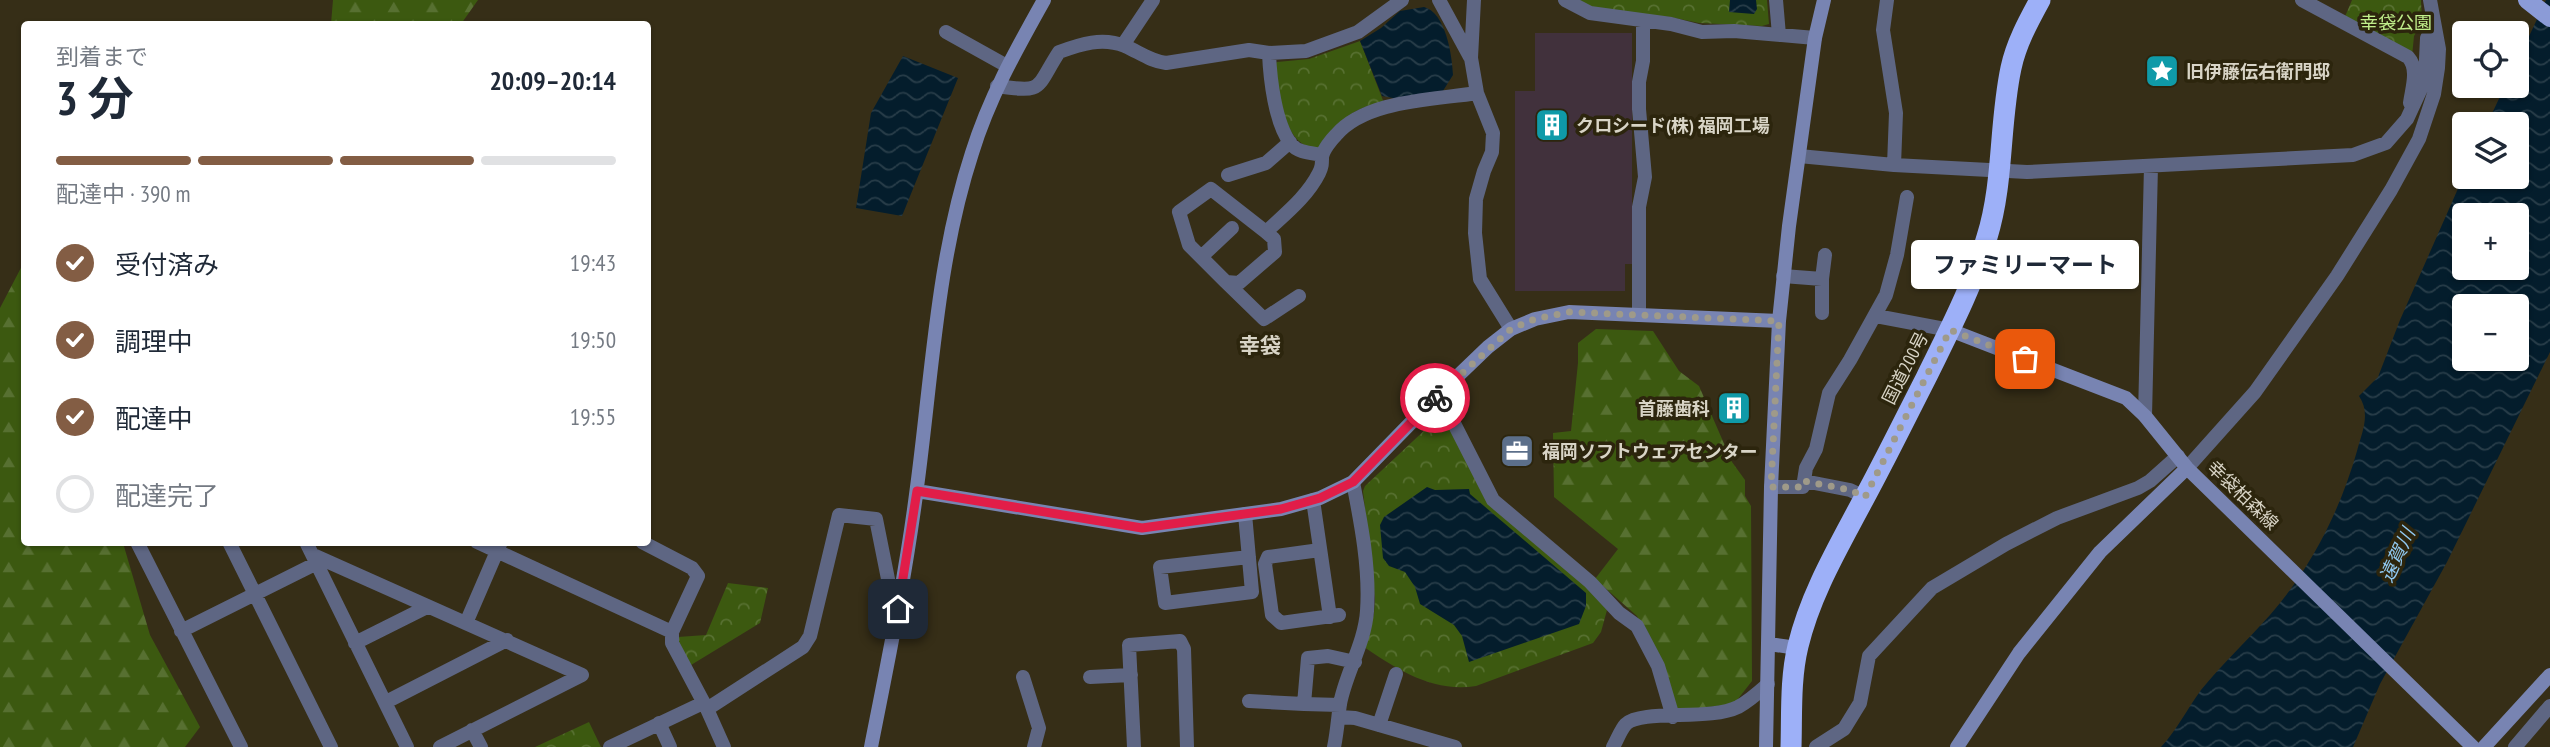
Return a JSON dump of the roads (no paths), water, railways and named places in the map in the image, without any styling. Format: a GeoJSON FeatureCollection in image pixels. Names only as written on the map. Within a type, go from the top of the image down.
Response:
{"type":"FeatureCollection","features":[{"type":"Feature","properties":{"kind":"highway","name":"国道200号"},"geometry":{"type":"LineString","coordinates":[[1791,747],[1797,648],[1824,573],[1950,330],[1988,237],[2011,68],[2022,34],[2039,0]]}},
{"type":"Feature","properties":{"kind":"main road"},"geometry":{"type":"LineString","coordinates":[[2527,0],[2550,18]]}},
{"type":"Feature","properties":{"kind":"street"},"geometry":{"type":"LineString","coordinates":[[871,747],[898,609],[917,491],[948,239],[972,153],[997,86],[1044,0]]}},
{"type":"Feature","properties":{"kind":"street"},"geometry":{"type":"LineString","coordinates":[[1123,46],[1153,0]]}},
{"type":"Feature","properties":{"kind":"street"},"geometry":{"type":"LineString","coordinates":[[997,86],[1027,90],[1041,84],[1059,52],[1100,41],[1123,46],[1154,61],[1166,63],[1249,50],[1269,53],[1306,51],[1358,32],[1402,0]]}},
{"type":"Feature","properties":{"kind":"street"},"geometry":{"type":"LineString","coordinates":[[1439,0],[1471,58]]}},
{"type":"Feature","properties":{"kind":"street"},"geometry":{"type":"LineString","coordinates":[[1474,0],[1471,58],[1477,93],[1493,133],[1492,152],[1483,171],[1476,200],[1475,233],[1480,279],[1511,329]]}},
{"type":"Feature","properties":{"kind":"street"},"geometry":{"type":"LineString","coordinates":[[1565,0],[1590,13],[1671,24],[1702,32],[1734,31],[1815,38]]}},
{"type":"Feature","properties":{"kind":"street"},"geometry":{"type":"LineString","coordinates":[[1776,0],[1779,35]]}},
{"type":"Feature","properties":{"kind":"street"},"geometry":{"type":"LineString","coordinates":[[1766,747],[1771,487],[1779,321],[1815,38],[1824,0]]}},
{"type":"Feature","properties":{"kind":"street"},"geometry":{"type":"LineString","coordinates":[[1887,0],[1883,30],[1896,113],[1894,165]]}},
{"type":"Feature","properties":{"kind":"street"},"geometry":{"type":"LineString","coordinates":[[2302,0],[2407,57],[2413,63],[2407,118]]}},
{"type":"Feature","properties":{"kind":"street"},"geometry":{"type":"LineString","coordinates":[[1957,747],[2019,653],[2100,552],[2187,467],[2255,392],[2337,276],[2391,190],[2419,139],[2434,94],[2439,49],[2430,0]]}},
{"type":"Feature","properties":{"kind":"street"},"geometry":{"type":"LineString","coordinates":[[1639,315],[1639,207],[1645,177],[1639,109],[1643,22]]}},
{"type":"Feature","properties":{"kind":"street"},"geometry":{"type":"LineString","coordinates":[[1799,156],[1894,165],[2027,172],[2353,155],[2386,143],[2407,118],[2425,80],[2427,38],[2433,27]]}},
{"type":"Feature","properties":{"kind":"street"},"geometry":{"type":"LineString","coordinates":[[946,32],[1007,66]]}},
{"type":"Feature","properties":{"kind":"street"},"geometry":{"type":"LineString","coordinates":[[1269,53],[1270,85],[1279,117],[1290,142],[1302,152],[1322,155]]}},
{"type":"Feature","properties":{"kind":"street"},"geometry":{"type":"LineString","coordinates":[[1266,232],[1309,189],[1323,164],[1322,155],[1334,136],[1347,123],[1361,114],[1408,103],[1477,93]]}},
{"type":"Feature","properties":{"kind":"street"},"geometry":{"type":"LineString","coordinates":[[1228,175],[1266,163],[1290,142]]}},
{"type":"Feature","properties":{"kind":"street"},"geometry":{"type":"LineString","coordinates":[[2145,416],[2151,166]]}},
{"type":"Feature","properties":{"kind":"street"},"geometry":{"type":"LineString","coordinates":[[1226,282],[1239,283],[1275,252],[1274,239],[1211,189],[1179,212],[1189,245],[1226,282],[1264,319],[1298,296]]}},
{"type":"Feature","properties":{"kind":"street"},"geometry":{"type":"LineString","coordinates":[[1771,487],[1802,487],[1806,468],[1818,441],[1829,393],[1886,295],[1897,255],[1907,197]]}},
{"type":"Feature","properties":{"kind":"street"},"geometry":{"type":"LineString","coordinates":[[1201,257],[1232,228]]}},
{"type":"Feature","properties":{"kind":"street"},"geometry":{"type":"LineString","coordinates":[[1822,313],[1825,255]]}},
{"type":"Feature","properties":{"kind":"street"},"geometry":{"type":"LineString","coordinates":[[1783,276],[1822,279]]}},
{"type":"Feature","properties":{"kind":"street"},"geometry":{"type":"LineString","coordinates":[[917,491],[1142,528],[1281,509],[1313,500],[1353,482],[1439,394],[1511,329],[1535,319],[1569,312],[1779,321]]}},
{"type":"Feature","properties":{"kind":"street"},"geometry":{"type":"LineString","coordinates":[[1876,316],[1950,330]]}},
{"type":"Feature","properties":{"kind":"street","name":"幸袋柏森線"},"geometry":{"type":"LineString","coordinates":[[1950,330],[2126,398],[2145,416],[2187,467],[2476,746]]}},
{"type":"Feature","properties":{"kind":"street"},"geometry":{"type":"LineString","coordinates":[[1439,394],[1493,500],[1637,626],[1658,666],[1673,717]]}},
{"type":"Feature","properties":{"kind":"street"},"geometry":{"type":"LineString","coordinates":[[1816,747],[1844,729],[1860,703],[1869,656],[1932,589],[2006,544],[2057,518],[2187,467]]}},
{"type":"Feature","properties":{"kind":"street"},"geometry":{"type":"LineString","coordinates":[[1804,481],[1850,490],[1865,497]]}},
{"type":"Feature","properties":{"kind":"street"},"geometry":{"type":"LineString","coordinates":[[1334,747],[1340,711],[1367,613],[1364,550],[1353,482]]}},
{"type":"Feature","properties":{"kind":"street"},"geometry":{"type":"LineString","coordinates":[[1313,500],[1320,550],[1335,616],[1281,622],[1272,615],[1265,564],[1268,556],[1320,550]]}},
{"type":"Feature","properties":{"kind":"street"},"geometry":{"type":"LineString","coordinates":[[1245,514],[1249,556],[1252,592],[1165,603],[1160,567],[1249,556]]}},
{"type":"Feature","properties":{"kind":"street"},"geometry":{"type":"LineString","coordinates":[[610,747],[659,723],[705,706],[803,647],[810,636],[839,515],[876,519],[890,589],[898,609]]}},
{"type":"Feature","properties":{"kind":"street"},"geometry":{"type":"LineString","coordinates":[[139,546],[241,747]]}},
{"type":"Feature","properties":{"kind":"street"},"geometry":{"type":"LineString","coordinates":[[231,546],[331,747]]}},
{"type":"Feature","properties":{"kind":"street"},"geometry":{"type":"LineString","coordinates":[[650,546],[692,568],[698,576],[672,632],[672,643],[724,747]]}},
{"type":"Feature","properties":{"kind":"street"},"geometry":{"type":"LineString","coordinates":[[466,623],[499,547],[672,632]]}},
{"type":"Feature","properties":{"kind":"street"},"geometry":{"type":"LineString","coordinates":[[181,631],[255,595],[312,554]]}},
{"type":"Feature","properties":{"kind":"street"},"geometry":{"type":"LineString","coordinates":[[312,554],[582,676],[440,747]]}},
{"type":"Feature","properties":{"kind":"street"},"geometry":{"type":"LineString","coordinates":[[312,554],[407,747]]}},
{"type":"Feature","properties":{"kind":"street"},"geometry":{"type":"LineString","coordinates":[[355,643],[428,607]]}},
{"type":"Feature","properties":{"kind":"street"},"geometry":{"type":"LineString","coordinates":[[386,702],[507,640]]}},
{"type":"Feature","properties":{"kind":"street"},"geometry":{"type":"LineString","coordinates":[[1134,747],[1129,645],[1180,641],[1185,649],[1187,747]]}},
{"type":"Feature","properties":{"kind":"street"},"geometry":{"type":"LineString","coordinates":[[1769,645],[1797,648]]}},
{"type":"Feature","properties":{"kind":"street"},"geometry":{"type":"LineString","coordinates":[[1304,704],[1308,658],[1328,656],[1354,662]]}},
{"type":"Feature","properties":{"kind":"street"},"geometry":{"type":"LineString","coordinates":[[1378,725],[1396,674]]}},
{"type":"Feature","properties":{"kind":"street"},"geometry":{"type":"LineString","coordinates":[[2476,746],[2550,674]]}},
{"type":"Feature","properties":{"kind":"street"},"geometry":{"type":"LineString","coordinates":[[1090,677],[1131,675]]}},
{"type":"Feature","properties":{"kind":"street"},"geometry":{"type":"LineString","coordinates":[[1023,677],[1039,728],[1034,747]]}},
{"type":"Feature","properties":{"kind":"street"},"geometry":{"type":"LineString","coordinates":[[1613,747],[1625,724],[1634,719],[1645,716],[1704,715],[1736,708],[1768,684]]}},
{"type":"Feature","properties":{"kind":"street"},"geometry":{"type":"LineString","coordinates":[[1249,701],[1304,704],[1340,711],[1455,747]]}},
{"type":"Feature","properties":{"kind":"street"},"geometry":{"type":"LineString","coordinates":[[2515,747],[2550,706]]}},
{"type":"Feature","properties":{"kind":"street"},"geometry":{"type":"LineString","coordinates":[[659,723],[670,747]]}},
{"type":"Feature","properties":{"kind":"street"},"geometry":{"type":"LineString","coordinates":[[472,730],[481,747]]}},
{"type":"Feature","properties":{"kind":"water"},"geometry":{"type":"Polygon","coordinates":[[[1730,0],[1756,0],[1757,9],[1754,14],[1729,12],[1730,0]]]}},
{"type":"Feature","properties":{"kind":"water","name":"遠賀川"},"geometry":{"type":"Polygon","coordinates":[[[2546,0],[2550,0],[2550,352],[2447,562],[2380,684],[2353,747],[2161,747],[2201,690],[2285,597],[2322,538],[2342,495],[2363,430],[2365,416],[2359,396],[2378,377],[2458,189],[2529,189],[2529,112],[2493,112],[2499,98],[2529,98],[2529,36],[2546,0]]]}},
{"type":"Feature","properties":{"kind":"water"},"geometry":{"type":"Polygon","coordinates":[[[1424,7],[1438,17],[1443,26],[1453,75],[1441,94],[1398,99],[1382,96],[1360,41],[1381,28],[1400,11],[1424,7]]]}},
{"type":"Feature","properties":{"kind":"water"},"geometry":{"type":"Polygon","coordinates":[[[903,56],[958,78],[902,216],[856,208],[871,113],[903,56]]]}},
{"type":"Feature","properties":{"kind":"water"},"geometry":{"type":"Polygon","coordinates":[[[1427,487],[1435,490],[1469,489],[1470,494],[1586,593],[1586,606],[1579,624],[1469,662],[1462,636],[1454,625],[1420,604],[1415,587],[1405,572],[1389,566],[1383,558],[1380,525],[1384,517],[1427,487]]]}},
{"type":"Feature","properties":{"kind":"place","name":"旧伊藤伝右衛門邸"},"geometry":{"type":"Point","coordinates":[2162,71]}},
{"type":"Feature","properties":{"kind":"place","name":"クロシード(株) 福岡工場"},"geometry":{"type":"Point","coordinates":[1552,125]}},
{"type":"Feature","properties":{"kind":"place","name":"ファミリーマート"},"geometry":{"type":"Point","coordinates":[2025,359]}},
{"type":"Feature","properties":{"kind":"place","name":"首藤歯科"},"geometry":{"type":"Point","coordinates":[1734,408]}},
{"type":"Feature","properties":{"kind":"place","name":"福岡ソフトウェアセンター"},"geometry":{"type":"Point","coordinates":[1517,451]}},
{"type":"Feature","properties":{"kind":"district","name":"幸袋"},"geometry":{"type":"Point","coordinates":[1260,345]}},
{"type":"Feature","properties":{"kind":"park label","name":"幸袋公園"},"geometry":{"type":"Point","coordinates":[2396,22]}}]}
